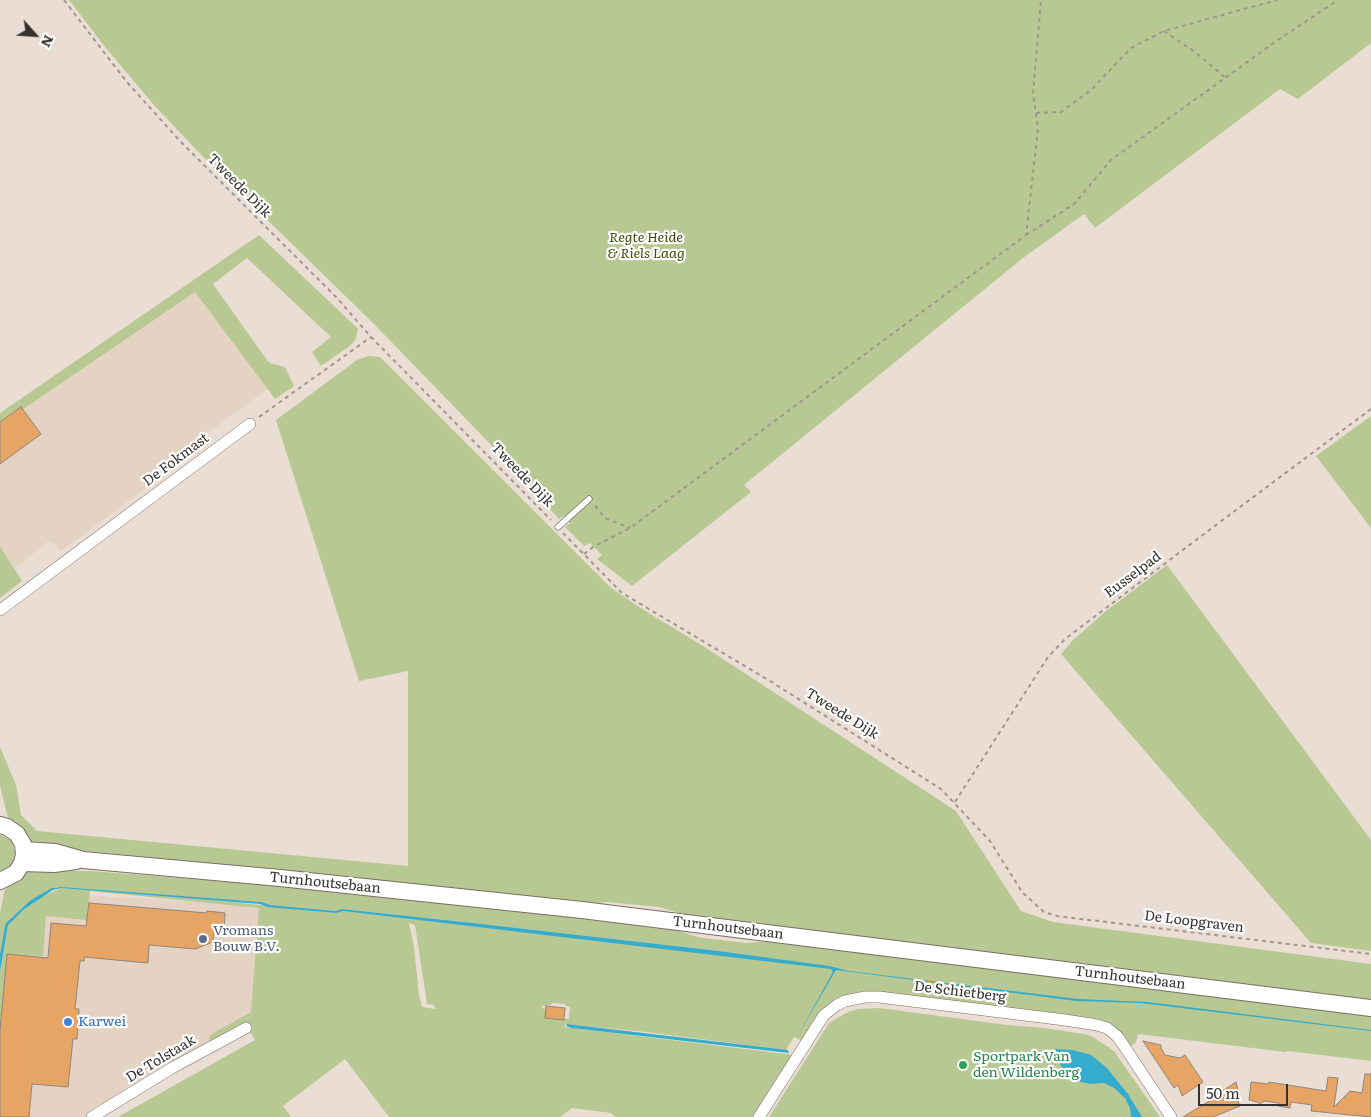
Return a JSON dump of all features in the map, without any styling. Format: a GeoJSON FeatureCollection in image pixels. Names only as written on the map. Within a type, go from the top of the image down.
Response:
{"type":"FeatureCollection","features":[{"type":"Feature","properties":{"kind":"main road"},"geometry":{"type":"LineString","coordinates":[[0,823],[17,834],[23,844],[23,857],[16,873],[0,880]]}},
{"type":"Feature","properties":{"kind":"main road","name":"Turnhoutsebaan"},"geometry":{"type":"LineString","coordinates":[[23,857],[54,864],[83,860],[280,878],[592,911],[1371,1008]]}},
{"type":"Feature","properties":{"kind":"street","name":"De Fokmast"},"geometry":{"type":"LineString","coordinates":[[0,610],[250,424]]}},
{"type":"Feature","properties":{"kind":"street","name":"De Schietberg"},"geometry":{"type":"LineString","coordinates":[[759,1117],[824,1015],[845,1001],[865,997],[879,997],[1073,1021],[1107,1028],[1118,1037],[1171,1117]]}},
{"type":"Feature","properties":{"kind":"street","name":"De Tolstaak"},"geometry":{"type":"LineString","coordinates":[[92,1117],[172,1068],[246,1028]]}},
{"type":"Feature","properties":{"kind":"lane"},"geometry":{"type":"LineString","coordinates":[[558,527],[589,499]]}},
{"type":"Feature","properties":{"kind":"path","name":"Tweede Dijk"},"geometry":{"type":"LineString","coordinates":[[64,0],[126,81],[154,113],[337,298],[371,337],[622,593],[779,686],[941,789],[990,841],[1022,892]]}},
{"type":"Feature","properties":{"kind":"path"},"geometry":{"type":"LineString","coordinates":[[1026,235],[1038,129],[1033,92],[1042,0]]}},
{"type":"Feature","properties":{"kind":"path"},"geometry":{"type":"LineString","coordinates":[[1036,113],[1061,112],[1090,90],[1131,48],[1164,31],[1277,0]]}},
{"type":"Feature","properties":{"kind":"path"},"geometry":{"type":"LineString","coordinates":[[584,554],[630,528],[1026,235],[1074,204],[1111,160],[1274,42],[1338,0]]}},
{"type":"Feature","properties":{"kind":"path"},"geometry":{"type":"LineString","coordinates":[[1164,31],[1195,52],[1226,78]]}},
{"type":"Feature","properties":{"kind":"path"},"geometry":{"type":"LineString","coordinates":[[250,424],[371,337]]}},
{"type":"Feature","properties":{"kind":"path","name":"Eusselpad"},"geometry":{"type":"LineString","coordinates":[[954,803],[1048,657],[1065,640],[1371,409]]}},
{"type":"Feature","properties":{"kind":"path"},"geometry":{"type":"LineString","coordinates":[[589,499],[604,518],[630,528]]}},
{"type":"Feature","properties":{"kind":"path","name":"De Loopgraven"},"geometry":{"type":"LineString","coordinates":[[1022,892],[1044,912],[1058,916],[1371,954]]}},
{"type":"Feature","properties":{"kind":"shaded area"},"geometry":{"type":"Polygon","coordinates":[[[195,292],[268,389],[146,477],[150,485],[61,551],[50,540],[15,568],[0,546],[0,425],[195,292]]]}},
{"type":"Feature","properties":{"kind":"shaded area"},"geometry":{"type":"Polygon","coordinates":[[[7,890],[262,906],[255,1013],[92,1117],[0,1117],[0,941],[7,890]]]}},
{"type":"Feature","properties":{"kind":"green space","name":"Regte Heide & Riels Laag"},"geometry":{"type":"Polygon","coordinates":[[[69,0],[1371,0],[1371,43],[1298,99],[1280,89],[1095,228],[1084,214],[1023,258],[744,485],[751,492],[632,586],[597,559],[602,555],[590,543],[584,546],[565,527],[570,523],[564,516],[559,519],[495,449],[375,325],[206,160],[153,104],[69,0]]]}},
{"type":"Feature","properties":{"kind":"green space"},"geometry":{"type":"Polygon","coordinates":[[[259,235],[358,329],[356,339],[351,345],[321,366],[312,352],[331,337],[247,258],[213,284],[267,360],[270,363],[285,367],[294,386],[275,399],[195,292],[0,425],[0,413],[259,235]]]}},
{"type":"Feature","properties":{"kind":"green space"},"geometry":{"type":"Polygon","coordinates":[[[368,356],[380,357],[609,586],[956,811],[1021,911],[1053,922],[1371,964],[1371,1000],[695,918],[659,907],[607,902],[586,904],[317,874],[36,846],[31,843],[8,818],[0,786],[0,747],[16,785],[21,815],[37,831],[408,866],[408,671],[359,681],[276,420],[357,360],[368,356]]]}},
{"type":"Feature","properties":{"kind":"green space"},"geometry":{"type":"Polygon","coordinates":[[[1371,416],[1371,528],[1316,456],[1371,416]]]}},
{"type":"Feature","properties":{"kind":"green space"},"geometry":{"type":"Polygon","coordinates":[[[0,546],[22,581],[0,598],[0,546]]]}},
{"type":"Feature","properties":{"kind":"green space"},"geometry":{"type":"Polygon","coordinates":[[[1167,565],[1371,840],[1371,951],[1311,943],[1061,654],[1072,641],[1106,611],[1167,565]]]}},
{"type":"Feature","properties":{"kind":"green space"},"geometry":{"type":"Polygon","coordinates":[[[0,835],[11,840],[15,853],[10,866],[0,871],[0,835]]]}},
{"type":"Feature","properties":{"kind":"green space"},"geometry":{"type":"Polygon","coordinates":[[[29,870],[91,871],[337,890],[668,928],[702,938],[747,943],[771,941],[1371,1014],[1371,1061],[1138,1034],[1136,1042],[1130,1047],[1114,1027],[851,995],[802,1041],[794,1037],[786,1050],[646,1032],[565,1024],[565,1027],[794,1055],[755,1117],[615,1117],[611,1113],[572,1108],[560,1117],[389,1117],[345,1059],[283,1106],[291,1117],[118,1117],[255,1040],[245,1022],[209,1043],[210,1035],[251,1012],[259,908],[90,891],[87,920],[46,916],[43,956],[7,954],[0,1029],[0,971],[8,925],[11,920],[44,896],[61,888],[118,892],[56,887],[11,917],[5,926],[0,954],[0,914],[7,886],[29,870]],[[176,896],[335,913],[343,911],[830,967],[719,951],[473,923],[342,909],[336,911],[270,905],[262,902],[176,896]],[[409,923],[422,1007],[435,1009],[434,1005],[427,1004],[415,925],[409,923]],[[552,1003],[551,1005],[542,1006],[545,1009],[545,1018],[569,1019],[570,1007],[565,1006],[565,1004],[552,1003]]]}},
{"type":"Feature","properties":{"kind":"green space","name":"Sportpark Van den Wildenberg"},"geometry":{"type":"Polygon","coordinates":[[[879,1008],[1044,1028],[1093,1037],[1114,1051],[1160,1117],[769,1117],[829,1023],[857,1009],[879,1008]]]}},
{"type":"Feature","properties":{"kind":"water"},"geometry":{"type":"Polygon","coordinates":[[[61,887],[262,902],[270,905],[336,911],[342,909],[473,923],[719,951],[829,966],[849,971],[1078,999],[1148,1002],[1371,1031],[1140,1003],[1076,1001],[836,970],[797,1037],[833,972],[831,969],[343,911],[336,913],[267,907],[260,904],[61,888],[53,890],[23,910],[8,925],[0,971],[0,954],[7,922],[31,900],[52,888],[61,887]]]}},
{"type":"Feature","properties":{"kind":"water"},"geometry":{"type":"Polygon","coordinates":[[[567,1024],[788,1050],[789,1053],[572,1028],[566,1026],[567,1024]]]}},
{"type":"Feature","properties":{"kind":"water"},"geometry":{"type":"Polygon","coordinates":[[[1055,1049],[1073,1050],[1091,1055],[1107,1068],[1128,1094],[1142,1117],[1131,1117],[1130,1108],[1125,1098],[1114,1088],[1104,1083],[1090,1084],[1077,1081],[1067,1074],[1059,1063],[1055,1049]]]}},
{"type":"Feature","properties":{"kind":"building"},"geometry":{"type":"Polygon","coordinates":[[[21,407],[41,434],[0,464],[0,422],[21,407]]]}},
{"type":"Feature","properties":{"kind":"building"},"geometry":{"type":"Polygon","coordinates":[[[89,903],[225,913],[224,932],[214,931],[213,942],[195,949],[149,945],[148,963],[84,957],[84,961],[80,961],[75,1009],[79,1009],[77,1039],[73,1039],[68,1087],[32,1084],[29,1117],[0,1117],[0,1030],[7,954],[48,958],[51,923],[86,926],[89,903]]]}},
{"type":"Feature","properties":{"kind":"building"},"geometry":{"type":"Polygon","coordinates":[[[546,1006],[565,1008],[564,1020],[545,1018],[546,1006]]]}},
{"type":"Feature","properties":{"kind":"building"},"geometry":{"type":"Polygon","coordinates":[[[1143,1041],[1161,1045],[1165,1055],[1180,1058],[1185,1055],[1203,1082],[1182,1096],[1178,1085],[1174,1088],[1143,1041]]]}},
{"type":"Feature","properties":{"kind":"building"},"geometry":{"type":"Polygon","coordinates":[[[1365,1074],[1371,1074],[1371,1117],[1311,1111],[1312,1105],[1291,1102],[1290,1108],[1278,1106],[1279,1103],[1264,1101],[1260,1104],[1249,1100],[1251,1082],[1268,1084],[1269,1082],[1326,1091],[1328,1077],[1338,1078],[1334,1107],[1350,1091],[1362,1093],[1365,1074]]]}},
{"type":"Feature","properties":{"kind":"building"},"geometry":{"type":"Polygon","coordinates":[[[1236,1082],[1240,1099],[1237,1099],[1240,1106],[1213,1117],[1183,1117],[1216,1097],[1216,1095],[1236,1082]]]}},
{"type":"Feature","properties":{"kind":"place","name":"Vromans Bouw B.V."},"geometry":{"type":"Point","coordinates":[203,939]}},
{"type":"Feature","properties":{"kind":"place","name":"Karwei"},"geometry":{"type":"Point","coordinates":[68,1022]}},
{"type":"Feature","properties":{"kind":"place","name":"Sportpark Van den Wildenberg"},"geometry":{"type":"Point","coordinates":[963,1065]}}]}
